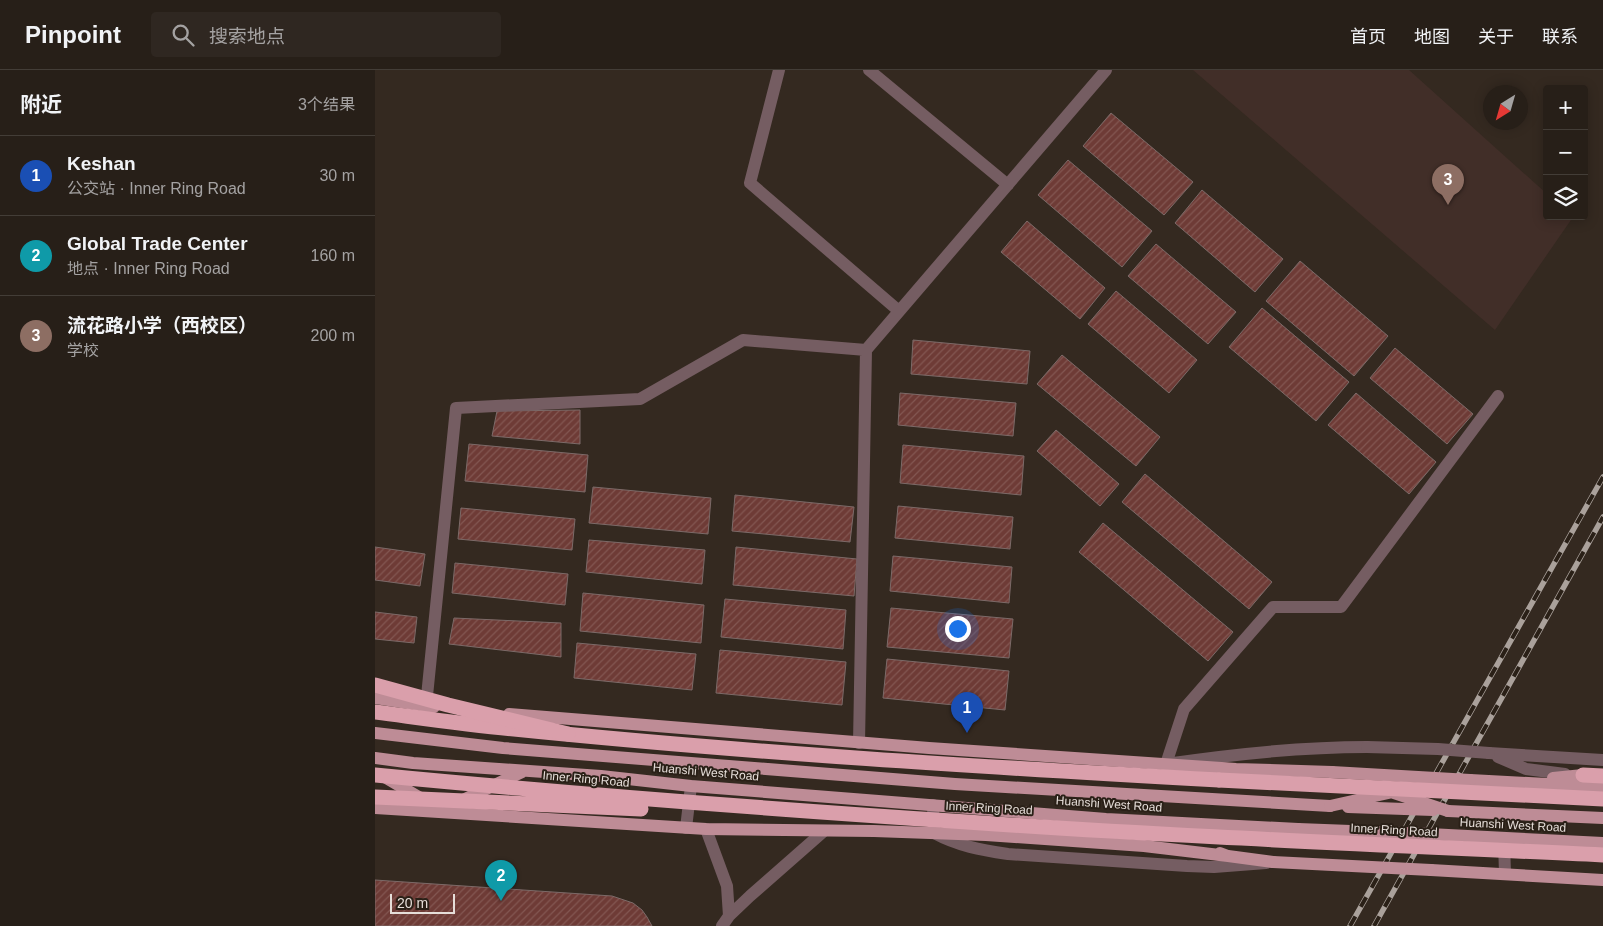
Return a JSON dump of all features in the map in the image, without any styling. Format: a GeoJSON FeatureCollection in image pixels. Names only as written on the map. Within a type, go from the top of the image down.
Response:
{"type":"FeatureCollection","features":[{"type":"Feature","properties":{"kind":"highway"},"geometry":{"type":"LineString","coordinates":[[375,685],[568,734]]}},
{"type":"Feature","properties":{"kind":"highway"},"geometry":{"type":"LineString","coordinates":[[375,712],[568,734],[1006,768],[1347,788],[1603,799]]}},
{"type":"Feature","properties":{"kind":"highway","name":"Inner Ring Road"},"geometry":{"type":"LineString","coordinates":[[375,775],[655,800],[969,823],[1603,855]]}},
{"type":"Feature","properties":{"kind":"highway"},"geometry":{"type":"LineString","coordinates":[[1583,776],[1603,776]]}},
{"type":"Feature","properties":{"kind":"highway"},"geometry":{"type":"LineString","coordinates":[[375,797],[969,823]]}},
{"type":"Feature","properties":{"kind":"main road"},"geometry":{"type":"LineString","coordinates":[[375,698],[426,706],[533,717],[859,743],[1236,769],[1332,772],[1449,780],[1603,787]]}},
{"type":"Feature","properties":{"kind":"main road","name":"Huanshi West Road"},"geometry":{"type":"LineString","coordinates":[[375,733],[513,749],[955,784],[1330,806],[1603,818]]}},
{"type":"Feature","properties":{"kind":"main road","name":"Huanshi West Road"},"geometry":{"type":"LineString","coordinates":[[375,758],[413,763],[601,776],[691,786],[1106,819],[1603,843]]}},
{"type":"Feature","properties":{"kind":"main road"},"geometry":{"type":"LineString","coordinates":[[375,770],[441,811]]}},
{"type":"Feature","properties":{"kind":"main road"},"geometry":{"type":"LineString","coordinates":[[441,811],[523,771]]}},
{"type":"Feature","properties":{"kind":"main road"},"geometry":{"type":"LineString","coordinates":[[1332,772],[1448,810]]}},
{"type":"Feature","properties":{"kind":"main road"},"geometry":{"type":"LineString","coordinates":[[1506,783],[1583,776]]}},
{"type":"Feature","properties":{"kind":"main road"},"geometry":{"type":"LineString","coordinates":[[1330,806],[1449,780]]}},
{"type":"Feature","properties":{"kind":"main road"},"geometry":{"type":"LineString","coordinates":[[375,808],[705,830],[986,835],[1144,846],[1273,862],[1603,880]]}},
{"type":"Feature","properties":{"kind":"main road"},"geometry":{"type":"LineString","coordinates":[[1133,820],[1228,856]]}},
{"type":"Feature","properties":{"kind":"street"},"geometry":{"type":"LineString","coordinates":[[779,70],[750,183],[899,311]]}},
{"type":"Feature","properties":{"kind":"street"},"geometry":{"type":"LineString","coordinates":[[869,70],[1008,185]]}},
{"type":"Feature","properties":{"kind":"street"},"geometry":{"type":"LineString","coordinates":[[859,743],[866,350],[1106,70]]}},
{"type":"Feature","properties":{"kind":"street"},"geometry":{"type":"LineString","coordinates":[[426,706],[456,408],[640,399],[743,340],[866,350]]}},
{"type":"Feature","properties":{"kind":"street"},"geometry":{"type":"LineString","coordinates":[[1498,396],[1341,607],[1273,607],[1184,709],[1166,764],[1230,754],[1320,747],[1438,749],[1603,760]]}},
{"type":"Feature","properties":{"kind":"street"},"geometry":{"type":"LineString","coordinates":[[1489,753],[1526,769],[1583,776]]}},
{"type":"Feature","properties":{"kind":"street"},"geometry":{"type":"LineString","coordinates":[[685,828],[691,786]]}},
{"type":"Feature","properties":{"kind":"street"},"geometry":{"type":"LineString","coordinates":[[933,804],[934,834],[962,846],[1008,854],[1205,867],[1242,866],[1273,862]]}},
{"type":"Feature","properties":{"kind":"street"},"geometry":{"type":"LineString","coordinates":[[705,830],[727,886],[725,921]]}},
{"type":"Feature","properties":{"kind":"street"},"geometry":{"type":"LineString","coordinates":[[725,921],[824,832]]}},
{"type":"Feature","properties":{"kind":"street"},"geometry":{"type":"LineString","coordinates":[[1504,838],[1505,874]]}},
{"type":"Feature","properties":{"kind":"shaded area"},"geometry":{"type":"Polygon","coordinates":[[[1193,70],[1409,70],[1543,190],[1543,220],[1571,220],[1495,330],[1193,70]]]}},
{"type":"Feature","properties":{"kind":"building"},"geometry":{"type":"Polygon","coordinates":[[[1111,113],[1193,182],[1164,215],[1083,146],[1111,113]]]}},
{"type":"Feature","properties":{"kind":"building"},"geometry":{"type":"Polygon","coordinates":[[[1068,160],[1152,231],[1122,267],[1038,195],[1068,160]]]}},
{"type":"Feature","properties":{"kind":"building"},"geometry":{"type":"Polygon","coordinates":[[[1202,190],[1283,259],[1255,292],[1175,223],[1202,190]]]}},
{"type":"Feature","properties":{"kind":"building"},"geometry":{"type":"Polygon","coordinates":[[[1027,221],[1105,288],[1080,319],[1001,252],[1027,221]]]}},
{"type":"Feature","properties":{"kind":"building"},"geometry":{"type":"Polygon","coordinates":[[[1156,244],[1236,312],[1208,344],[1128,276],[1156,244]]]}},
{"type":"Feature","properties":{"kind":"building"},"geometry":{"type":"Polygon","coordinates":[[[1300,261],[1388,336],[1354,376],[1266,301],[1300,261]]]}},
{"type":"Feature","properties":{"kind":"building"},"geometry":{"type":"Polygon","coordinates":[[[1116,291],[1197,360],[1169,393],[1088,324],[1116,291]]]}},
{"type":"Feature","properties":{"kind":"building"},"geometry":{"type":"Polygon","coordinates":[[[1262,308],[1349,382],[1316,421],[1229,347],[1262,308]]]}},
{"type":"Feature","properties":{"kind":"building"},"geometry":{"type":"Polygon","coordinates":[[[913,340],[1030,351],[1027,384],[911,374],[913,340]]]}},
{"type":"Feature","properties":{"kind":"building"},"geometry":{"type":"Polygon","coordinates":[[[1395,348],[1473,414],[1447,444],[1370,378],[1395,348]]]}},
{"type":"Feature","properties":{"kind":"building"},"geometry":{"type":"Polygon","coordinates":[[[1062,355],[1160,437],[1136,466],[1037,384],[1062,355]]]}},
{"type":"Feature","properties":{"kind":"building"},"geometry":{"type":"Polygon","coordinates":[[[900,393],[1016,403],[1013,436],[898,425],[900,393]]]}},
{"type":"Feature","properties":{"kind":"building"},"geometry":{"type":"Polygon","coordinates":[[[1356,393],[1436,462],[1409,494],[1328,425],[1356,393]]]}},
{"type":"Feature","properties":{"kind":"building"},"geometry":{"type":"Polygon","coordinates":[[[580,410],[580,444],[492,436],[497,411],[580,410]]]}},
{"type":"Feature","properties":{"kind":"building"},"geometry":{"type":"Polygon","coordinates":[[[1056,430],[1119,484],[1100,506],[1037,451],[1056,430]]]}},
{"type":"Feature","properties":{"kind":"building"},"geometry":{"type":"Polygon","coordinates":[[[469,444],[588,455],[585,492],[465,481],[469,444]]]}},
{"type":"Feature","properties":{"kind":"building"},"geometry":{"type":"Polygon","coordinates":[[[903,445],[1024,456],[1021,495],[900,483],[903,445]]]}},
{"type":"Feature","properties":{"kind":"building"},"geometry":{"type":"Polygon","coordinates":[[[1145,474],[1272,582],[1249,609],[1122,502],[1145,474]]]}},
{"type":"Feature","properties":{"kind":"building"},"geometry":{"type":"Polygon","coordinates":[[[593,487],[711,498],[708,534],[589,523],[593,487]]]}},
{"type":"Feature","properties":{"kind":"building"},"geometry":{"type":"Polygon","coordinates":[[[735,495],[854,507],[850,542],[732,531],[735,495]]]}},
{"type":"Feature","properties":{"kind":"building"},"geometry":{"type":"Polygon","coordinates":[[[898,506],[1013,517],[1010,549],[895,538],[898,506]]]}},
{"type":"Feature","properties":{"kind":"building"},"geometry":{"type":"Polygon","coordinates":[[[461,508],[575,519],[572,550],[458,539],[461,508]]]}},
{"type":"Feature","properties":{"kind":"building"},"geometry":{"type":"Polygon","coordinates":[[[1103,523],[1233,632],[1208,661],[1079,552],[1103,523]]]}},
{"type":"Feature","properties":{"kind":"building"},"geometry":{"type":"Polygon","coordinates":[[[589,540],[705,550],[702,584],[586,572],[589,540]]]}},
{"type":"Feature","properties":{"kind":"building"},"geometry":{"type":"Polygon","coordinates":[[[375,547],[425,554],[420,586],[375,580],[375,547]]]}},
{"type":"Feature","properties":{"kind":"building"},"geometry":{"type":"Polygon","coordinates":[[[736,547],[857,559],[854,596],[733,585],[736,547]]]}},
{"type":"Feature","properties":{"kind":"building"},"geometry":{"type":"Polygon","coordinates":[[[893,556],[1012,567],[1009,603],[890,591],[893,556]]]}},
{"type":"Feature","properties":{"kind":"building"},"geometry":{"type":"Polygon","coordinates":[[[455,563],[568,574],[565,605],[452,593],[455,563]]]}},
{"type":"Feature","properties":{"kind":"building"},"geometry":{"type":"Polygon","coordinates":[[[583,593],[704,605],[701,643],[580,631],[583,593]]]}},
{"type":"Feature","properties":{"kind":"building"},"geometry":{"type":"Polygon","coordinates":[[[725,599],[846,610],[843,649],[721,637],[725,599]]]}},
{"type":"Feature","properties":{"kind":"building"},"geometry":{"type":"Polygon","coordinates":[[[891,608],[1013,619],[1009,658],[887,647],[891,608]]]}},
{"type":"Feature","properties":{"kind":"building"},"geometry":{"type":"Polygon","coordinates":[[[375,612],[417,617],[414,643],[375,639],[375,612]]]}},
{"type":"Feature","properties":{"kind":"building"},"geometry":{"type":"Polygon","coordinates":[[[454,618],[561,623],[561,657],[449,644],[454,618]]]}},
{"type":"Feature","properties":{"kind":"building"},"geometry":{"type":"Polygon","coordinates":[[[577,643],[696,654],[692,690],[574,678],[577,643]]]}},
{"type":"Feature","properties":{"kind":"building"},"geometry":{"type":"Polygon","coordinates":[[[720,650],[846,662],[842,705],[716,693],[720,650]]]}},
{"type":"Feature","properties":{"kind":"building"},"geometry":{"type":"Polygon","coordinates":[[[887,659],[1009,671],[1005,710],[883,698],[887,659]]]}},
{"type":"Feature","properties":{"kind":"building"},"geometry":{"type":"Polygon","coordinates":[[[375,880],[612,896],[633,903],[642,910],[652,926],[375,926],[375,880]]]}},
{"type":"Feature","properties":{"kind":"railway"},"geometry":{"type":"LineString","coordinates":[[1350,926],[1603,477]]}},
{"type":"Feature","properties":{"kind":"railway"},"geometry":{"type":"LineString","coordinates":[[1374,926],[1603,517]]}},
{"type":"Feature","properties":{"kind":"place","name":"流花路小学（西校区）"},"geometry":{"type":"Point","coordinates":[1448,205]}},
{"type":"Feature","properties":{"kind":"place","name":"Keshan"},"geometry":{"type":"Point","coordinates":[967,733]}},
{"type":"Feature","properties":{"kind":"place","name":"Global Trade Center"},"geometry":{"type":"Point","coordinates":[501,901]}}]}
